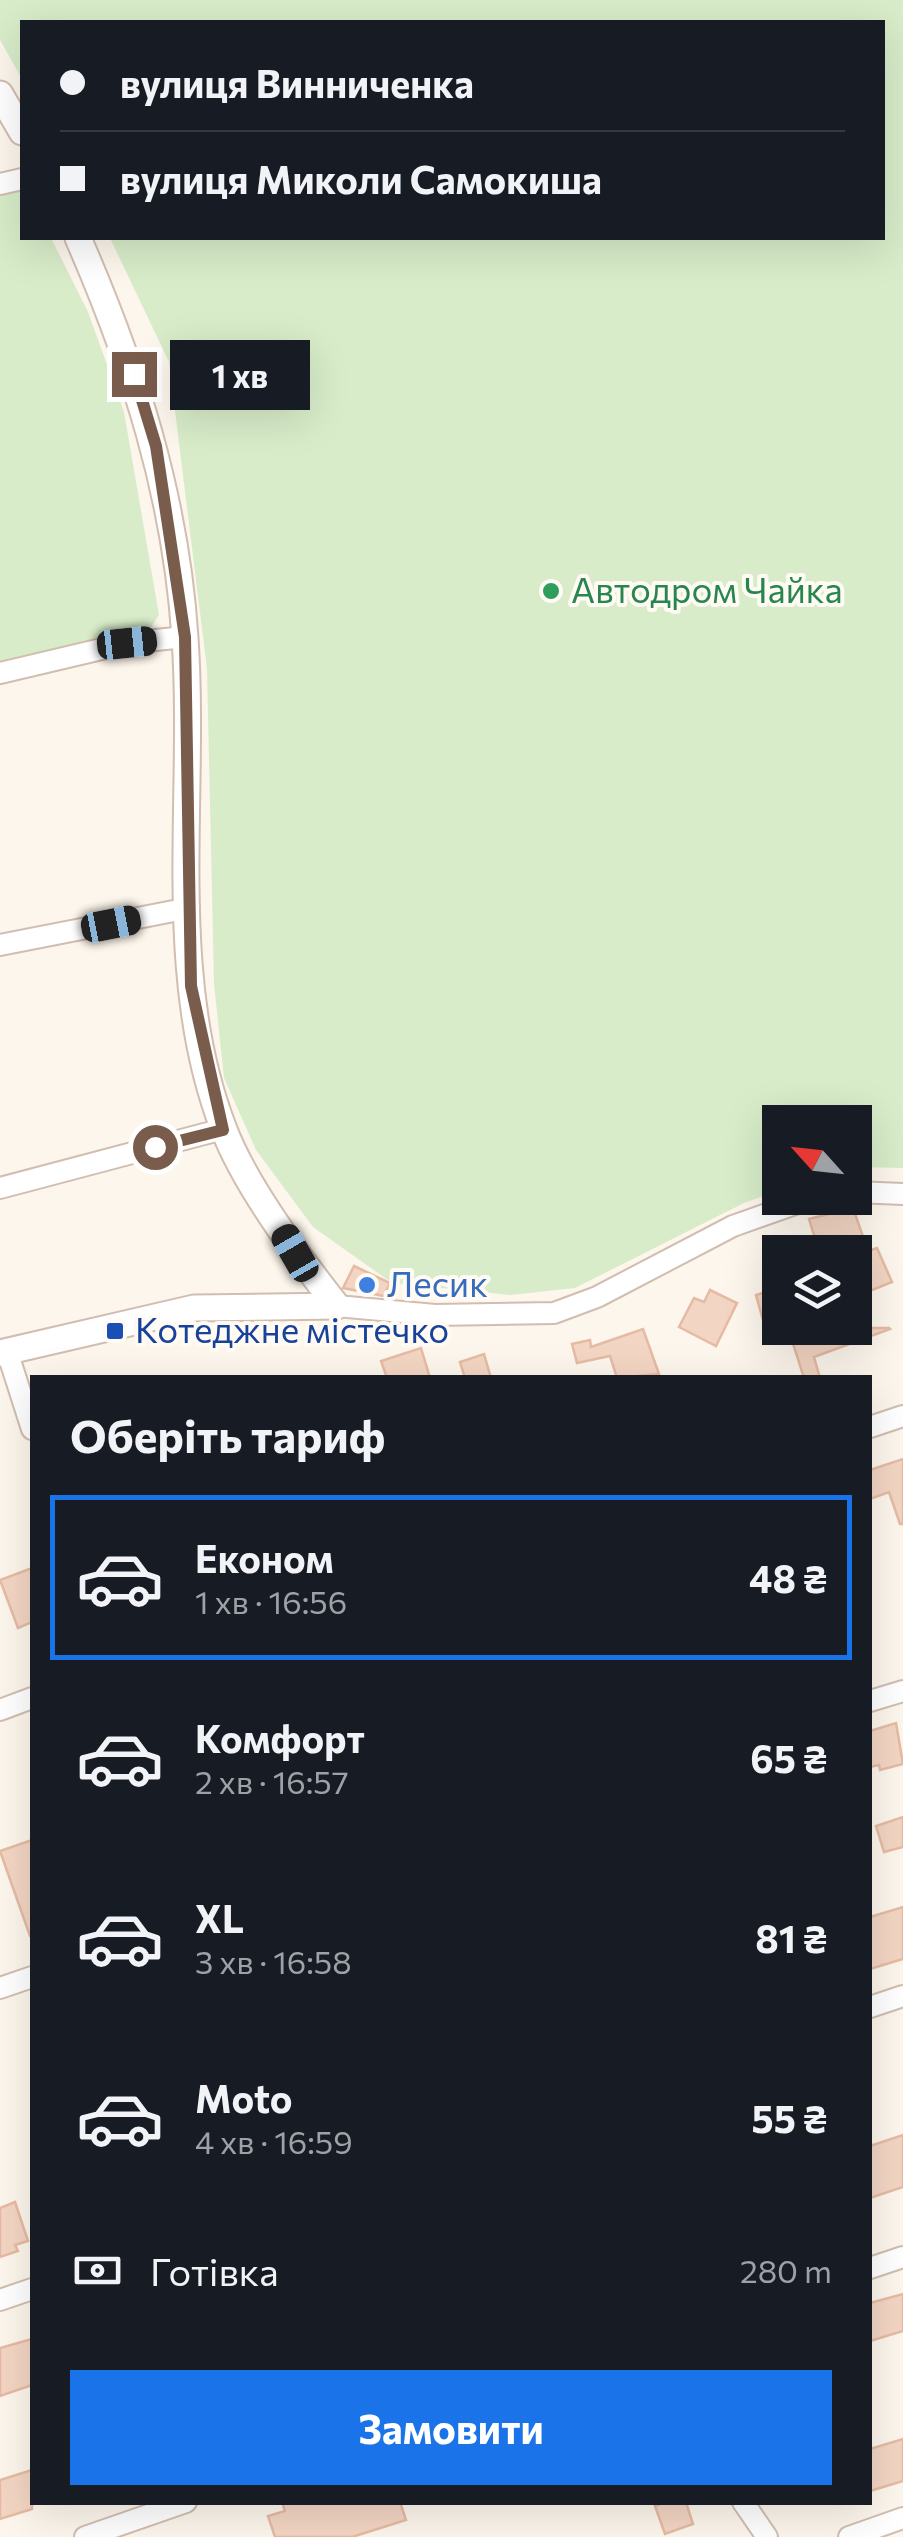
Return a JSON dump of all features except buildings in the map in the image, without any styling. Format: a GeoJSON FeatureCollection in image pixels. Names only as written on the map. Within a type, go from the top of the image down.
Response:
{"type":"FeatureCollection","features":[{"type":"Feature","properties":{"kind":"street"},"geometry":{"type":"LineString","coordinates":[[0,94],[20,129]]}},
{"type":"Feature","properties":{"kind":"street"},"geometry":{"type":"LineString","coordinates":[[79,240],[134,374],[156,446],[185,637],[191,986],[223,1130],[295,1253],[337,1306]]}},
{"type":"Feature","properties":{"kind":"street"},"geometry":{"type":"LineString","coordinates":[[0,672],[127,643],[185,637]]}},
{"type":"Feature","properties":{"kind":"street"},"geometry":{"type":"LineString","coordinates":[[0,946],[189,908]]}},
{"type":"Feature","properties":{"kind":"street"},"geometry":{"type":"LineString","coordinates":[[0,1188],[223,1130]]}},
{"type":"Feature","properties":{"kind":"street"},"geometry":{"type":"LineString","coordinates":[[872,1193],[903,1194]]}},
{"type":"Feature","properties":{"kind":"street"},"geometry":{"type":"LineString","coordinates":[[30,1424],[4,1352],[194,1308],[337,1306],[435,1316],[554,1313],[596,1297],[732,1226],[763,1215]]}},
{"type":"Feature","properties":{"kind":"street"},"geometry":{"type":"LineString","coordinates":[[872,1425],[903,1416]]}},
{"type":"Feature","properties":{"kind":"street"},"geometry":{"type":"LineString","coordinates":[[872,1701],[903,1691]]}},
{"type":"Feature","properties":{"kind":"street"},"geometry":{"type":"LineString","coordinates":[[0,1710],[30,1699]]}},
{"type":"Feature","properties":{"kind":"street"},"geometry":{"type":"LineString","coordinates":[[0,1988],[30,1978]]}},
{"type":"Feature","properties":{"kind":"street"},"geometry":{"type":"LineString","coordinates":[[872,2006],[903,1996]]}},
{"type":"Feature","properties":{"kind":"street"},"geometry":{"type":"LineString","coordinates":[[872,2267],[903,2257]]}},
{"type":"Feature","properties":{"kind":"street"},"geometry":{"type":"LineString","coordinates":[[0,2300],[30,2290]]}},
{"type":"Feature","properties":{"kind":"street"},"geometry":{"type":"LineString","coordinates":[[85,2537],[177,2505]]}},
{"type":"Feature","properties":{"kind":"street"},"geometry":{"type":"LineString","coordinates":[[746,2505],[766,2537]]}},
{"type":"Feature","properties":{"kind":"street"},"geometry":{"type":"LineString","coordinates":[[848,2537],[903,2518]]}},
{"type":"Feature","properties":{"kind":"green space","name":"Автодром Чайка"},"geometry":{"type":"Polygon","coordinates":[[[0,0],[903,0],[903,1168],[872,1167],[872,1105],[762,1105],[762,1196],[575,1288],[510,1295],[392,1283],[313,1227],[256,1150],[224,1078],[214,984],[207,669],[169,362],[111,240],[885,240],[885,20],[20,20],[20,75],[0,40],[0,0]]]}},
{"type":"Feature","properties":{"kind":"green space"},"geometry":{"type":"Polygon","coordinates":[[[0,189],[20,192],[20,240],[52,240],[88,312],[124,412],[159,615],[149,630],[0,663],[0,189]]]}},
{"type":"Feature","properties":{"kind":"place","name":"Автодром Чайка"},"geometry":{"type":"Point","coordinates":[551,591]}},
{"type":"Feature","properties":{"kind":"place","name":"Лесик"},"geometry":{"type":"Point","coordinates":[367,1285]}},
{"type":"Feature","properties":{"kind":"place","name":"Котеджне містечко"},"geometry":{"type":"Point","coordinates":[115,1331]}},
{"type":"Feature","properties":{"kind":"route"},"geometry":{"type":"LineString","coordinates":[[134,374],[156,446],[185,637],[191,986],[223,1130],[155,1147]]}}]}
